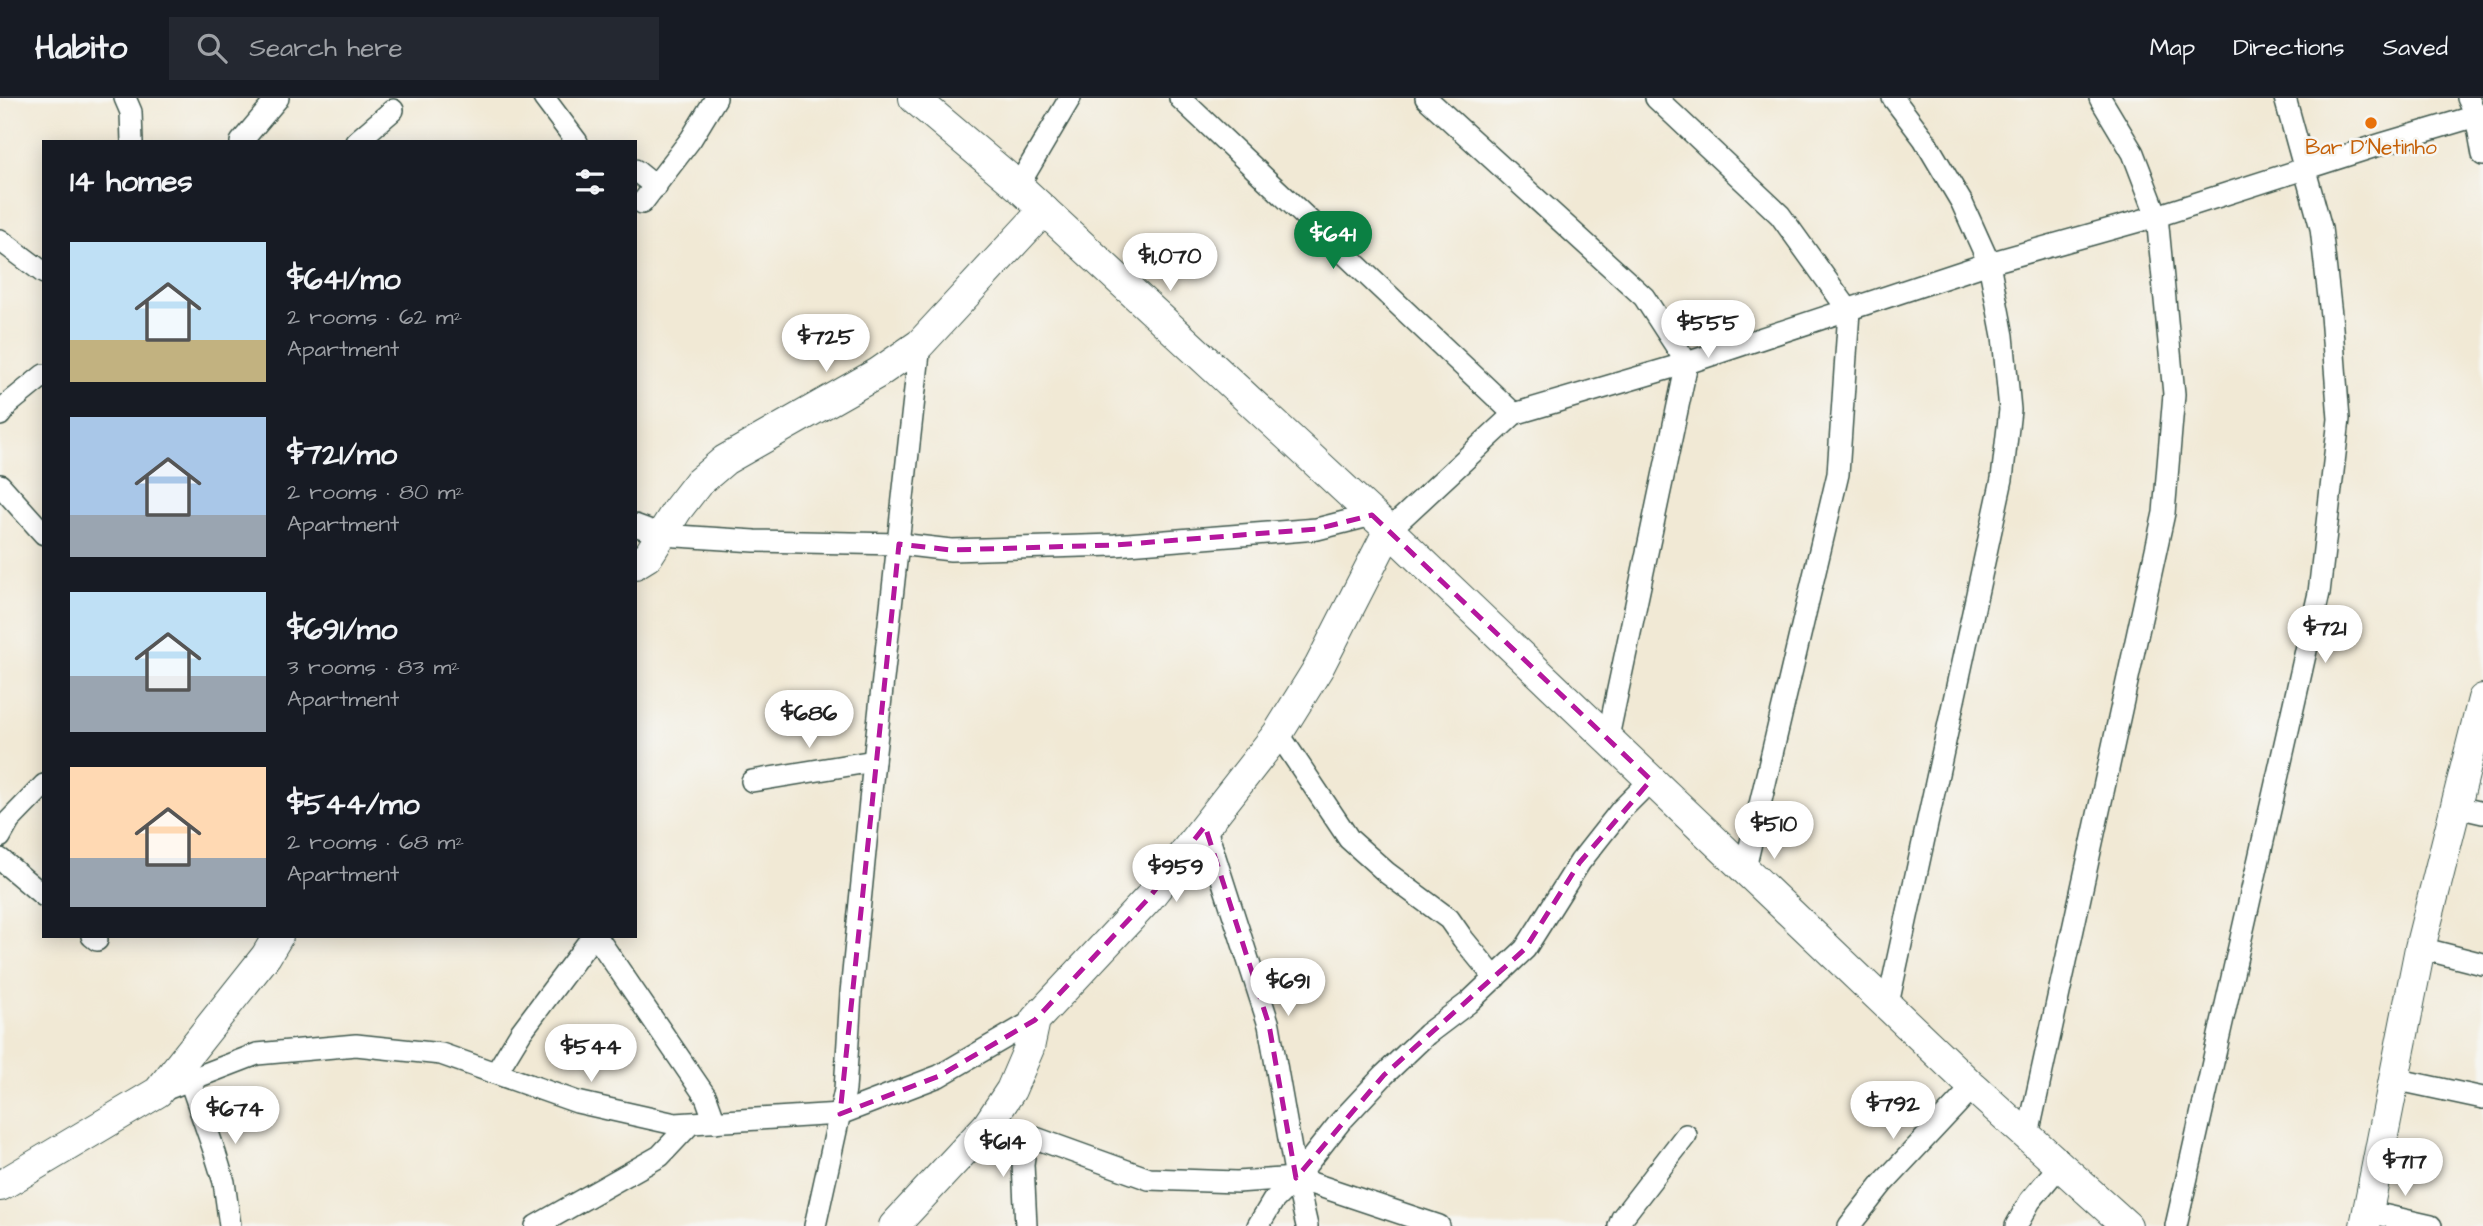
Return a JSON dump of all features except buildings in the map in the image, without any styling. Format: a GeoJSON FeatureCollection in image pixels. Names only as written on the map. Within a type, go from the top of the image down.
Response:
{"type":"FeatureCollection","features":[{"type":"Feature","properties":{"kind":"street"},"geometry":{"type":"LineString","coordinates":[[125,98],[131,112],[132,140]]}},
{"type":"Feature","properties":{"kind":"street"},"geometry":{"type":"LineString","coordinates":[[243,140],[278,98]]}},
{"type":"Feature","properties":{"kind":"street"},"geometry":{"type":"LineString","coordinates":[[544,98],[576,140]]}},
{"type":"Feature","properties":{"kind":"street"},"geometry":{"type":"LineString","coordinates":[[637,174],[649,195],[691,139],[716,98]]}},
{"type":"Feature","properties":{"kind":"street"},"geometry":{"type":"LineString","coordinates":[[914,98],[1018,186],[1381,522],[1973,1087],[2127,1226]]}},
{"type":"Feature","properties":{"kind":"street"},"geometry":{"type":"LineString","coordinates":[[1018,186],[1070,98]]}},
{"type":"Feature","properties":{"kind":"street"},"geometry":{"type":"LineString","coordinates":[[1180,98],[1514,414]]}},
{"type":"Feature","properties":{"kind":"street"},"geometry":{"type":"LineString","coordinates":[[1426,98],[1644,297],[1687,363],[1608,737]]}},
{"type":"Feature","properties":{"kind":"street"},"geometry":{"type":"LineString","coordinates":[[1656,98],[1780,215],[1849,311],[1838,474],[1745,868]]}},
{"type":"Feature","properties":{"kind":"street"},"geometry":{"type":"LineString","coordinates":[[1888,1004],[2002,479],[2010,410],[2003,336],[1989,263],[1955,192],[1924,139],[1894,98]]}},
{"type":"Feature","properties":{"kind":"street"},"geometry":{"type":"LineString","coordinates":[[2028,1135],[2164,513],[2174,394],[2157,216],[2133,153],[2100,98]]}},
{"type":"Feature","properties":{"kind":"street"},"geometry":{"type":"LineString","coordinates":[[2176,1226],[2319,593],[2339,419],[2332,315],[2321,228],[2285,98]]}},
{"type":"Feature","properties":{"kind":"street"},"geometry":{"type":"LineString","coordinates":[[0,1186],[159,1092],[189,1078],[257,1054],[356,1045],[441,1054],[577,1102],[675,1124],[840,1114],[939,1076],[1035,1020],[1148,899],[1278,733],[1319,667],[1381,522],[1514,414],[1687,363],[1989,263],[2157,216],[2304,169],[2476,109],[2483,155]]}},
{"type":"Feature","properties":{"kind":"street"},"geometry":{"type":"LineString","coordinates":[[358,140],[393,110]]}},
{"type":"Feature","properties":{"kind":"street"},"geometry":{"type":"LineString","coordinates":[[649,530],[677,510],[698,483],[725,460],[878,373],[920,344],[1044,210]]}},
{"type":"Feature","properties":{"kind":"street"},"geometry":{"type":"LineString","coordinates":[[0,240],[42,272]]}},
{"type":"Feature","properties":{"kind":"street"},"geometry":{"type":"LineString","coordinates":[[815,1226],[845,1090],[851,993],[874,761],[920,344]]}},
{"type":"Feature","properties":{"kind":"street"},"geometry":{"type":"LineString","coordinates":[[0,415],[42,377]]}},
{"type":"Feature","properties":{"kind":"street"},"geometry":{"type":"LineString","coordinates":[[0,485],[42,532]]}},
{"type":"Feature","properties":{"kind":"street"},"geometry":{"type":"LineString","coordinates":[[649,530],[755,541],[900,544],[951,550],[1115,545],[1381,522]]}},
{"type":"Feature","properties":{"kind":"street"},"geometry":{"type":"LineString","coordinates":[[637,563],[648,556],[649,530]]}},
{"type":"Feature","properties":{"kind":"street"},"geometry":{"type":"LineString","coordinates":[[2431,1226],[2367,1219],[2420,948],[2470,810],[2483,699]]}},
{"type":"Feature","properties":{"kind":"street"},"geometry":{"type":"LineString","coordinates":[[1278,733],[1349,839],[1387,873],[1449,919],[1495,978]]}},
{"type":"Feature","properties":{"kind":"street"},"geometry":{"type":"LineString","coordinates":[[752,781],[874,761]]}},
{"type":"Feature","properties":{"kind":"street"},"geometry":{"type":"LineString","coordinates":[[1258,1226],[1273,1201],[1296,1178],[1340,1122],[1384,1074],[1427,1034],[1468,1003],[1525,949],[1580,862],[1621,810],[1651,780]]}},
{"type":"Feature","properties":{"kind":"street"},"geometry":{"type":"LineString","coordinates":[[3,822],[42,787]]}},
{"type":"Feature","properties":{"kind":"street"},"geometry":{"type":"LineString","coordinates":[[1205,826],[1269,1025],[1307,1226]]}},
{"type":"Feature","properties":{"kind":"street"},"geometry":{"type":"LineString","coordinates":[[0,859],[42,894]]}},
{"type":"Feature","properties":{"kind":"street"},"geometry":{"type":"LineString","coordinates":[[159,1092],[266,956],[277,938]]}},
{"type":"Feature","properties":{"kind":"street"},"geometry":{"type":"LineString","coordinates":[[496,1073],[521,1032],[593,938]]}},
{"type":"Feature","properties":{"kind":"street"},"geometry":{"type":"LineString","coordinates":[[596,938],[706,1097],[715,1122]]}},
{"type":"Feature","properties":{"kind":"street"},"geometry":{"type":"LineString","coordinates":[[2420,948],[2483,964]]}},
{"type":"Feature","properties":{"kind":"street"},"geometry":{"type":"LineString","coordinates":[[894,1226],[987,1126],[1011,1090],[1029,1048],[1035,1020]]}},
{"type":"Feature","properties":{"kind":"street"},"geometry":{"type":"LineString","coordinates":[[189,1078],[221,1172],[230,1226]]}},
{"type":"Feature","properties":{"kind":"street"},"geometry":{"type":"LineString","coordinates":[[2394,1079],[2483,1098]]}},
{"type":"Feature","properties":{"kind":"street"},"geometry":{"type":"LineString","coordinates":[[1849,1226],[1882,1184],[1973,1087]]}},
{"type":"Feature","properties":{"kind":"street"},"geometry":{"type":"LineString","coordinates":[[536,1226],[660,1156],[690,1124]]}},
{"type":"Feature","properties":{"kind":"street"},"geometry":{"type":"LineString","coordinates":[[987,1126],[1027,1135],[1149,1179],[1237,1182],[1296,1178],[1439,1226]]}},
{"type":"Feature","properties":{"kind":"street"},"geometry":{"type":"LineString","coordinates":[[1026,1226],[1023,1164],[1027,1135]]}},
{"type":"Feature","properties":{"kind":"street"},"geometry":{"type":"LineString","coordinates":[[1619,1226],[1622,1218],[1686,1135]]}},
{"type":"Feature","properties":{"kind":"street"},"geometry":{"type":"LineString","coordinates":[[2016,1226],[2030,1201],[2060,1165]]}},
{"type":"Feature","properties":{"kind":"highlighted area"},"geometry":{"type":"Polygon","coordinates":[[[1372,515],[1651,780],[1580,862],[1525,949],[1384,1075],[1296,1178],[1269,1025],[1205,826],[1148,899],[1035,1020],[939,1076],[840,1114],[899,544],[951,550],[1115,545],[1317,529],[1372,515]]]}},
{"type":"Feature","properties":{"kind":"place","name":"Bar D’Netinho"},"geometry":{"type":"Point","coordinates":[2371,123]}}]}
